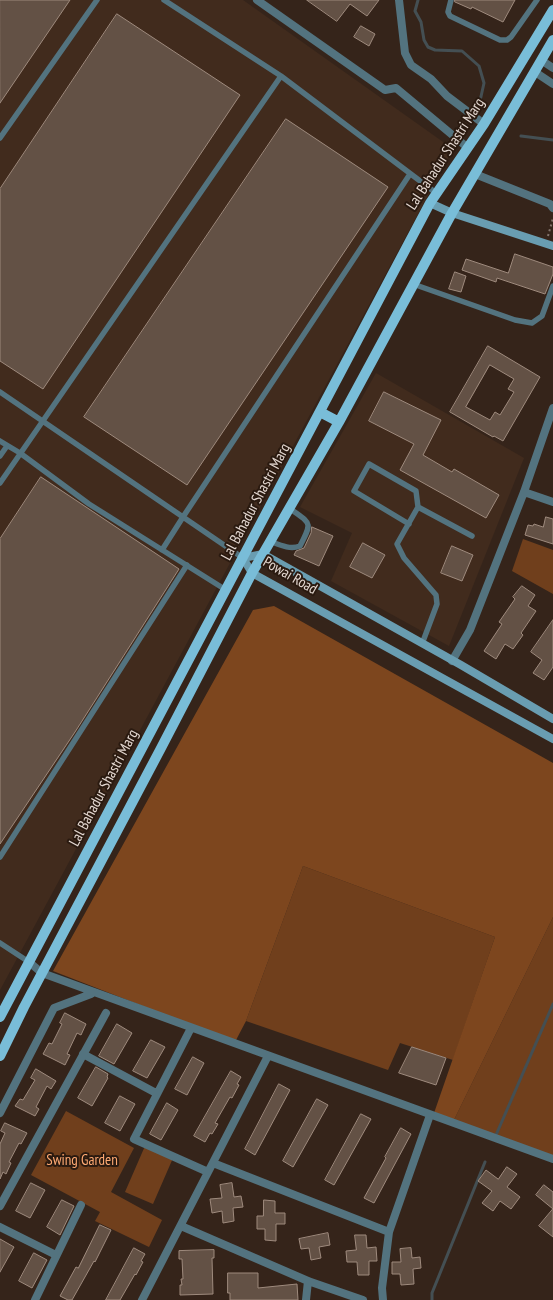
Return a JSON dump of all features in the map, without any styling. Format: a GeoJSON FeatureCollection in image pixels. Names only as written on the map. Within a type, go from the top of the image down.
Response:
{"type":"FeatureCollection","features":[{"type":"Feature","properties":{"kind":"main road","name":"Lal Bahadur Shastri Marg"},"geometry":{"type":"LineString","coordinates":[[0,1017],[430,203],[484,124],[553,10]]}},
{"type":"Feature","properties":{"kind":"main road","name":"Lal Bahadur Shastri Marg"},"geometry":{"type":"LineString","coordinates":[[0,1056],[252,573],[339,422],[452,213],[541,60],[552,46]]}},
{"type":"Feature","properties":{"kind":"main road"},"geometry":{"type":"LineString","coordinates":[[430,203],[452,213],[549,245]]}},
{"type":"Feature","properties":{"kind":"main road"},"geometry":{"type":"LineString","coordinates":[[320,412],[339,422]]}},
{"type":"Feature","properties":{"kind":"main road","name":"Powai Road"},"geometry":{"type":"LineString","coordinates":[[553,719],[263,554],[243,558],[252,573],[553,739]]}},
{"type":"Feature","properties":{"kind":"street"},"geometry":{"type":"LineString","coordinates":[[257,0],[385,90],[396,88],[468,148]]}},
{"type":"Feature","properties":{"kind":"street"},"geometry":{"type":"LineString","coordinates":[[399,0],[405,53],[411,65],[431,79],[447,96],[484,124]]}},
{"type":"Feature","properties":{"kind":"street"},"geometry":{"type":"LineString","coordinates":[[541,60],[553,68]]}},
{"type":"Feature","properties":{"kind":"street"},"geometry":{"type":"LineString","coordinates":[[535,72],[553,84]]}},
{"type":"Feature","properties":{"kind":"street"},"geometry":{"type":"LineString","coordinates":[[475,174],[550,204],[553,208]]}},
{"type":"Feature","properties":{"kind":"street"},"geometry":{"type":"LineString","coordinates":[[452,661],[470,630],[524,492],[553,408]]}},
{"type":"Feature","properties":{"kind":"street"},"geometry":{"type":"LineString","coordinates":[[524,492],[553,502]]}},
{"type":"Feature","properties":{"kind":"street"},"geometry":{"type":"LineString","coordinates":[[29,962],[42,973],[553,1159]]}},
{"type":"Feature","properties":{"kind":"street"},"geometry":{"type":"LineString","coordinates":[[0,1113],[54,1008],[91,994]]}},
{"type":"Feature","properties":{"kind":"street"},"geometry":{"type":"LineString","coordinates":[[0,1206],[106,1013]]}},
{"type":"Feature","properties":{"kind":"street"},"geometry":{"type":"LineString","coordinates":[[191,1028],[156,1093],[134,1139],[208,1172]]}},
{"type":"Feature","properties":{"kind":"street"},"geometry":{"type":"LineString","coordinates":[[83,1054],[156,1093]]}},
{"type":"Feature","properties":{"kind":"street"},"geometry":{"type":"LineString","coordinates":[[142,1300],[268,1056]]}},
{"type":"Feature","properties":{"kind":"street"},"geometry":{"type":"LineString","coordinates":[[383,1300],[382,1288],[389,1232],[430,1115]]}},
{"type":"Feature","properties":{"kind":"street"},"geometry":{"type":"LineString","coordinates":[[212,1163],[389,1232]]}},
{"type":"Feature","properties":{"kind":"street"},"geometry":{"type":"LineString","coordinates":[[35,1300],[81,1205]]}},
{"type":"Feature","properties":{"kind":"street"},"geometry":{"type":"LineString","coordinates":[[181,1226],[308,1281],[363,1300]]}},
{"type":"Feature","properties":{"kind":"street"},"geometry":{"type":"LineString","coordinates":[[0,1227],[56,1255]]}},
{"type":"Feature","properties":{"kind":"street"},"geometry":{"type":"LineString","coordinates":[[306,1300],[308,1281]]}},
{"type":"Feature","properties":{"kind":"lane"},"geometry":{"type":"LineString","coordinates":[[0,138],[97,0]]}},
{"type":"Feature","properties":{"kind":"lane"},"geometry":{"type":"LineString","coordinates":[[164,0],[281,76],[436,193]]}},
{"type":"Feature","properties":{"kind":"lane"},"geometry":{"type":"LineString","coordinates":[[451,0],[448,12],[450,16],[500,40],[506,40],[511,37],[537,0]]}},
{"type":"Feature","properties":{"kind":"lane"},"geometry":{"type":"LineString","coordinates":[[0,482],[281,76]]}},
{"type":"Feature","properties":{"kind":"lane"},"geometry":{"type":"LineString","coordinates":[[162,550],[410,174]]}},
{"type":"Feature","properties":{"kind":"lane"},"geometry":{"type":"LineString","coordinates":[[413,284],[515,320],[532,323],[542,316],[553,286]]}},
{"type":"Feature","properties":{"kind":"lane"},"geometry":{"type":"LineString","coordinates":[[0,392],[243,558]]}},
{"type":"Feature","properties":{"kind":"lane"},"geometry":{"type":"LineString","coordinates":[[0,441],[20,453],[89,504],[226,590]]}},
{"type":"Feature","properties":{"kind":"lane"},"geometry":{"type":"LineString","coordinates":[[0,456],[7,446]]}},
{"type":"Feature","properties":{"kind":"lane"},"geometry":{"type":"LineString","coordinates":[[408,524],[354,491],[369,464],[416,490],[418,507],[397,544],[404,558],[436,595],[437,604],[422,644]]}},
{"type":"Feature","properties":{"kind":"lane"},"geometry":{"type":"LineString","coordinates":[[418,507],[472,536]]}},
{"type":"Feature","properties":{"kind":"lane"},"geometry":{"type":"LineString","coordinates":[[270,541],[290,548],[300,546],[309,529],[308,523],[289,508]]}},
{"type":"Feature","properties":{"kind":"lane"},"geometry":{"type":"LineString","coordinates":[[0,857],[187,566]]}},
{"type":"Feature","properties":{"kind":"lane"},"geometry":{"type":"LineString","coordinates":[[0,943],[29,962]]}},
{"type":"Feature","properties":{"kind":"path"},"geometry":{"type":"LineString","coordinates":[[549,245],[553,218]]}},
{"type":"Feature","properties":{"kind":"shaded area"},"geometry":{"type":"Polygon","coordinates":[[[0,0],[243,0],[453,149],[0,990],[0,0]]]}},
{"type":"Feature","properties":{"kind":"shaded area"},"geometry":{"type":"Polygon","coordinates":[[[376,373],[524,458],[449,646],[331,581],[352,533],[300,507],[376,373]]]}},
{"type":"Feature","properties":{"kind":"shaded area"},"geometry":{"type":"Polygon","coordinates":[[[274,606],[553,763],[553,917],[453,1122],[433,1116],[495,937],[303,866],[246,1021],[235,1042],[53,971],[253,610],[274,606]]]}},
{"type":"Feature","properties":{"kind":"green space"},"geometry":{"type":"Polygon","coordinates":[[[523,539],[553,550],[553,594],[512,571],[523,539]]]}},
{"type":"Feature","properties":{"kind":"green space"},"geometry":{"type":"Polygon","coordinates":[[[303,866],[495,937],[453,1060],[400,1043],[388,1070],[246,1021],[303,866]]]}},
{"type":"Feature","properties":{"kind":"green space"},"geometry":{"type":"Polygon","coordinates":[[[553,917],[553,1159],[453,1122],[553,917]]]}},
{"type":"Feature","properties":{"kind":"green space","name":"Swing Garden"},"geometry":{"type":"Polygon","coordinates":[[[66,1111],[134,1148],[111,1192],[162,1220],[149,1247],[95,1221],[100,1212],[31,1175],[66,1111]]]}},
{"type":"Feature","properties":{"kind":"green space"},"geometry":{"type":"Polygon","coordinates":[[[145,1146],[173,1158],[153,1204],[125,1192],[145,1146]]]}},
{"type":"Feature","properties":{"kind":"building"},"geometry":{"type":"Polygon","coordinates":[[[0,0],[70,0],[0,103],[0,0]]]}},
{"type":"Feature","properties":{"kind":"building"},"geometry":{"type":"Polygon","coordinates":[[[307,0],[379,0],[367,16],[350,4],[337,21],[307,0]]]}},
{"type":"Feature","properties":{"kind":"building"},"geometry":{"type":"Polygon","coordinates":[[[455,0],[515,0],[503,22],[472,7],[471,9],[455,2],[455,0]]]}},
{"type":"Feature","properties":{"kind":"building"},"geometry":{"type":"Polygon","coordinates":[[[117,14],[240,95],[43,389],[0,361],[0,189],[117,14]]]}},
{"type":"Feature","properties":{"kind":"building"},"geometry":{"type":"Polygon","coordinates":[[[361,26],[375,34],[369,46],[354,37],[361,26]]]}},
{"type":"Feature","properties":{"kind":"building"},"geometry":{"type":"Polygon","coordinates":[[[286,119],[388,187],[187,485],[84,417],[286,119]]]}},
{"type":"Feature","properties":{"kind":"building"},"geometry":{"type":"Polygon","coordinates":[[[515,254],[553,267],[553,274],[545,294],[497,278],[496,282],[462,270],[466,259],[508,273],[515,254]]]}},
{"type":"Feature","properties":{"kind":"building"},"geometry":{"type":"Polygon","coordinates":[[[455,272],[466,276],[461,292],[449,289],[455,272]]]}},
{"type":"Feature","properties":{"kind":"building"},"geometry":{"type":"Polygon","coordinates":[[[488,346],[540,377],[503,441],[494,436],[493,437],[450,412],[488,346]],[[490,365],[466,407],[490,420],[495,412],[500,415],[514,392],[508,389],[514,379],[490,365]]]}},
{"type":"Feature","properties":{"kind":"building"},"geometry":{"type":"Polygon","coordinates":[[[384,392],[441,420],[423,455],[452,472],[454,469],[499,495],[486,518],[400,470],[414,444],[369,421],[384,392]]]}},
{"type":"Feature","properties":{"kind":"building"},"geometry":{"type":"Polygon","coordinates":[[[41,477],[179,569],[75,732],[0,844],[0,539],[41,477]]]}},
{"type":"Feature","properties":{"kind":"building"},"geometry":{"type":"Polygon","coordinates":[[[546,517],[553,519],[553,544],[525,535],[528,525],[533,526],[534,524],[543,527],[546,517]]]}},
{"type":"Feature","properties":{"kind":"building"},"geometry":{"type":"Polygon","coordinates":[[[312,527],[333,536],[319,566],[294,555],[296,551],[304,548],[311,533],[312,527]]]}},
{"type":"Feature","properties":{"kind":"building"},"geometry":{"type":"Polygon","coordinates":[[[363,543],[385,555],[372,578],[350,567],[363,543]]]}},
{"type":"Feature","properties":{"kind":"building"},"geometry":{"type":"Polygon","coordinates":[[[452,546],[473,555],[462,581],[441,573],[452,546]]]}},
{"type":"Feature","properties":{"kind":"building"},"geometry":{"type":"Polygon","coordinates":[[[522,586],[535,595],[528,606],[536,611],[521,633],[523,635],[513,649],[505,644],[496,659],[484,651],[502,624],[499,622],[515,599],[513,597],[522,586]]]}},
{"type":"Feature","properties":{"kind":"building"},"geometry":{"type":"Polygon","coordinates":[[[553,620],[553,667],[544,680],[533,673],[542,660],[531,652],[553,620]]]}},
{"type":"Feature","properties":{"kind":"building"},"geometry":{"type":"Polygon","coordinates":[[[65,1013],[86,1024],[81,1035],[77,1033],[67,1054],[70,1055],[65,1065],[43,1054],[49,1043],[52,1044],[62,1024],[60,1023],[65,1013]]]}},
{"type":"Feature","properties":{"kind":"building"},"geometry":{"type":"Polygon","coordinates":[[[117,1024],[132,1033],[114,1064],[99,1056],[117,1024]]]}},
{"type":"Feature","properties":{"kind":"building"},"geometry":{"type":"Polygon","coordinates":[[[151,1040],[165,1047],[147,1078],[133,1071],[151,1040]]]}},
{"type":"Feature","properties":{"kind":"building"},"geometry":{"type":"Polygon","coordinates":[[[412,1047],[446,1058],[436,1085],[399,1073],[412,1047]]]}},
{"type":"Feature","properties":{"kind":"building"},"geometry":{"type":"Polygon","coordinates":[[[193,1057],[204,1063],[187,1095],[175,1089],[193,1057]]]}},
{"type":"Feature","properties":{"kind":"building"},"geometry":{"type":"Polygon","coordinates":[[[96,1067],[108,1074],[108,1078],[92,1106],[78,1098],[96,1067]]]}},
{"type":"Feature","properties":{"kind":"building"},"geometry":{"type":"Polygon","coordinates":[[[36,1069],[56,1081],[51,1089],[47,1086],[36,1107],[39,1109],[35,1116],[15,1106],[20,1099],[23,1100],[35,1080],[31,1078],[36,1069]]]}},
{"type":"Feature","properties":{"kind":"building"},"geometry":{"type":"Polygon","coordinates":[[[231,1071],[241,1077],[237,1084],[239,1085],[232,1098],[230,1097],[215,1123],[218,1124],[212,1134],[210,1133],[205,1142],[194,1136],[231,1071]]]}},
{"type":"Feature","properties":{"kind":"building"},"geometry":{"type":"Polygon","coordinates":[[[279,1084],[290,1090],[255,1155],[245,1149],[279,1084]]]}},
{"type":"Feature","properties":{"kind":"building"},"geometry":{"type":"Polygon","coordinates":[[[120,1096],[135,1104],[120,1131],[105,1123],[120,1096]]]}},
{"type":"Feature","properties":{"kind":"building"},"geometry":{"type":"Polygon","coordinates":[[[317,1099],[328,1105],[293,1167],[283,1161],[317,1099]]]}},
{"type":"Feature","properties":{"kind":"building"},"geometry":{"type":"Polygon","coordinates":[[[167,1103],[178,1110],[161,1140],[150,1134],[167,1103]]]}},
{"type":"Feature","properties":{"kind":"building"},"geometry":{"type":"Polygon","coordinates":[[[361,1114],[371,1119],[334,1185],[325,1180],[361,1114]]]}},
{"type":"Feature","properties":{"kind":"building"},"geometry":{"type":"Polygon","coordinates":[[[5,1123],[27,1133],[21,1144],[19,1143],[9,1162],[11,1163],[6,1174],[3,1172],[0,1179],[0,1144],[5,1133],[1,1131],[5,1123]]]}},
{"type":"Feature","properties":{"kind":"building"},"geometry":{"type":"Polygon","coordinates":[[[401,1128],[411,1134],[374,1203],[364,1198],[401,1128]]]}},
{"type":"Feature","properties":{"kind":"building"},"geometry":{"type":"Polygon","coordinates":[[[507,1167],[517,1174],[507,1187],[520,1197],[511,1209],[500,1201],[493,1211],[482,1203],[492,1191],[478,1181],[486,1170],[498,1179],[507,1167]]]}},
{"type":"Feature","properties":{"kind":"building"},"geometry":{"type":"Polygon","coordinates":[[[31,1183],[45,1190],[30,1218],[16,1211],[31,1183]]]}},
{"type":"Feature","properties":{"kind":"building"},"geometry":{"type":"Polygon","coordinates":[[[232,1183],[234,1197],[241,1196],[243,1207],[233,1208],[234,1221],[223,1223],[222,1211],[212,1213],[210,1199],[222,1198],[220,1185],[232,1183]]]}},
{"type":"Feature","properties":{"kind":"building"},"geometry":{"type":"Polygon","coordinates":[[[544,1185],[553,1192],[553,1209],[536,1195],[544,1185]]]}},
{"type":"Feature","properties":{"kind":"building"},"geometry":{"type":"Polygon","coordinates":[[[62,1200],[74,1206],[60,1235],[47,1227],[62,1200]]]}},
{"type":"Feature","properties":{"kind":"building"},"geometry":{"type":"Polygon","coordinates":[[[264,1200],[275,1201],[275,1213],[285,1213],[285,1224],[276,1224],[276,1241],[265,1240],[265,1229],[257,1229],[257,1216],[263,1216],[264,1200]]]}},
{"type":"Feature","properties":{"kind":"building"},"geometry":{"type":"Polygon","coordinates":[[[553,1209],[553,1237],[539,1226],[553,1209]]]}},
{"type":"Feature","properties":{"kind":"building"},"geometry":{"type":"Polygon","coordinates":[[[100,1225],[111,1230],[95,1262],[94,1261],[72,1300],[68,1300],[60,1296],[76,1267],[78,1268],[100,1225]]]}},
{"type":"Feature","properties":{"kind":"building"},"geometry":{"type":"Polygon","coordinates":[[[328,1233],[330,1245],[319,1247],[321,1258],[311,1260],[309,1248],[301,1249],[299,1239],[328,1233]]]}},
{"type":"Feature","properties":{"kind":"building"},"geometry":{"type":"Polygon","coordinates":[[[355,1235],[366,1235],[367,1248],[376,1247],[377,1261],[369,1261],[369,1275],[358,1275],[357,1262],[347,1262],[346,1251],[356,1250],[355,1235]]]}},
{"type":"Feature","properties":{"kind":"building"},"geometry":{"type":"Polygon","coordinates":[[[0,1239],[14,1247],[0,1272],[0,1239]]]}},
{"type":"Feature","properties":{"kind":"building"},"geometry":{"type":"Polygon","coordinates":[[[134,1248],[145,1254],[141,1261],[143,1262],[136,1275],[135,1274],[120,1300],[106,1300],[134,1248]]]}},
{"type":"Feature","properties":{"kind":"building"},"geometry":{"type":"Polygon","coordinates":[[[411,1248],[412,1258],[420,1257],[421,1268],[413,1269],[414,1284],[401,1285],[400,1274],[392,1274],[392,1262],[401,1262],[400,1249],[411,1248]]]}},
{"type":"Feature","properties":{"kind":"building"},"geometry":{"type":"Polygon","coordinates":[[[214,1250],[214,1258],[212,1258],[213,1294],[180,1295],[180,1285],[182,1285],[181,1279],[183,1279],[182,1259],[179,1259],[179,1251],[214,1250]]]}},
{"type":"Feature","properties":{"kind":"building"},"geometry":{"type":"Polygon","coordinates":[[[34,1253],[47,1260],[32,1288],[19,1281],[34,1253]]]}},
{"type":"Feature","properties":{"kind":"building"},"geometry":{"type":"Polygon","coordinates":[[[228,1273],[258,1273],[258,1288],[297,1284],[298,1300],[230,1300],[230,1293],[228,1293],[228,1273]]]}},
{"type":"Feature","properties":{"kind":"waterway"},"geometry":{"type":"LineString","coordinates":[[418,0],[415,11],[421,22],[424,40],[428,47],[435,50],[462,51],[479,66],[484,83],[480,101]]}},
{"type":"Feature","properties":{"kind":"waterway"},"geometry":{"type":"LineString","coordinates":[[521,136],[553,140]]}},
{"type":"Feature","properties":{"kind":"waterway"},"geometry":{"type":"LineString","coordinates":[[496,1135],[553,1004]]}},
{"type":"Feature","properties":{"kind":"waterway"},"geometry":{"type":"LineString","coordinates":[[432,1300],[432,1293],[485,1162]]}}]}
